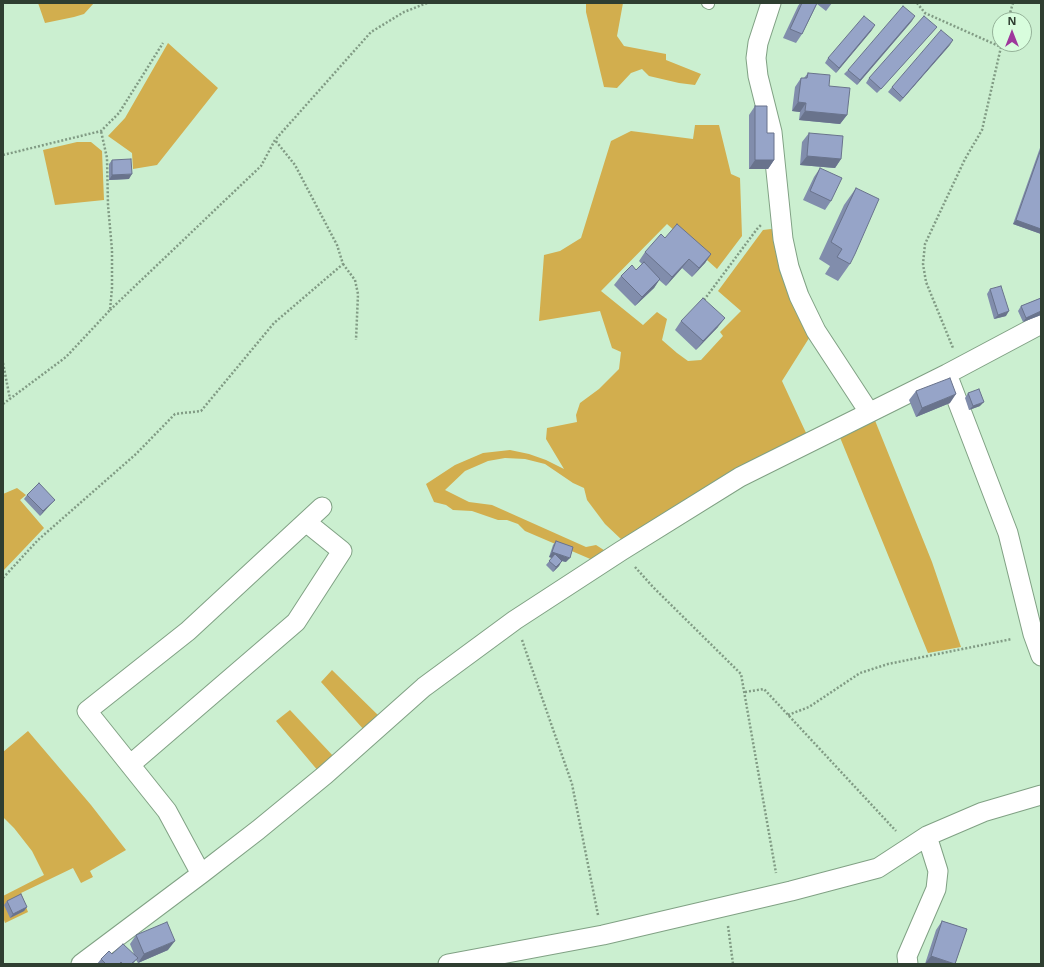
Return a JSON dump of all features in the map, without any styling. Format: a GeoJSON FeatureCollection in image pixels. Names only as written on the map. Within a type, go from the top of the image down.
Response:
{"type":"FeatureCollection","features":[{"type":"Feature","properties":{"kind":"street"},"geometry":{"type":"LineString","coordinates":[[770,3],[758,43],[756,58],[758,76],[772,132],[779,210],[789,267],[799,296],[816,331],[869,412]]}},
{"type":"Feature","properties":{"kind":"street"},"geometry":{"type":"LineString","coordinates":[[81,964],[202,874],[326,775],[424,687],[515,620],[621,551],[740,477],[947,374],[1041,324]]}},
{"type":"Feature","properties":{"kind":"street"},"geometry":{"type":"LineString","coordinates":[[947,374],[1008,533],[1033,634],[1041,656]]}},
{"type":"Feature","properties":{"kind":"street"},"geometry":{"type":"LineString","coordinates":[[202,874],[167,811],[131,764],[87,711],[188,631],[322,507]]}},
{"type":"Feature","properties":{"kind":"street"},"geometry":{"type":"LineString","coordinates":[[131,764],[296,622],[342,551],[306,522]]}},
{"type":"Feature","properties":{"kind":"street"},"geometry":{"type":"LineString","coordinates":[[448,964],[602,935],[878,868],[927,836],[984,812],[1041,795]]}},
{"type":"Feature","properties":{"kind":"street"},"geometry":{"type":"LineString","coordinates":[[908,964],[907,956],[936,889],[938,872],[927,836]]}},
{"type":"Feature","properties":{"kind":"path"},"geometry":{"type":"LineString","coordinates":[[3,404],[66,357],[110,310],[261,166],[275,140],[371,32],[404,12],[427,3]]}},
{"type":"Feature","properties":{"kind":"path"},"geometry":{"type":"LineString","coordinates":[[918,3],[924,13],[992,41]]}},
{"type":"Feature","properties":{"kind":"path"},"geometry":{"type":"LineString","coordinates":[[3,155],[101,131],[119,113],[163,43]]}},
{"type":"Feature","properties":{"kind":"path"},"geometry":{"type":"LineString","coordinates":[[956,354],[926,282],[923,264],[925,244],[965,159],[982,130],[1000,52]]}},
{"type":"Feature","properties":{"kind":"path"},"geometry":{"type":"LineString","coordinates":[[101,131],[107,158],[108,205],[112,250],[112,288],[110,310]]}},
{"type":"Feature","properties":{"kind":"path"},"geometry":{"type":"LineString","coordinates":[[275,140],[295,165],[337,245],[343,264],[354,280],[358,294],[356,340]]}},
{"type":"Feature","properties":{"kind":"path"},"geometry":{"type":"LineString","coordinates":[[704,300],[757,229],[779,210]]}},
{"type":"Feature","properties":{"kind":"path"},"geometry":{"type":"LineString","coordinates":[[3,578],[38,540],[136,454],[175,414],[200,411],[274,323],[343,264]]}},
{"type":"Feature","properties":{"kind":"path"},"geometry":{"type":"LineString","coordinates":[[3,363],[10,399]]}},
{"type":"Feature","properties":{"kind":"path"},"geometry":{"type":"LineString","coordinates":[[621,551],[653,587],[741,674],[780,893]]}},
{"type":"Feature","properties":{"kind":"path"},"geometry":{"type":"LineString","coordinates":[[515,620],[572,784],[602,935]]}},
{"type":"Feature","properties":{"kind":"path"},"geometry":{"type":"LineString","coordinates":[[788,715],[809,707],[860,673],[888,664],[963,650],[1033,634]]}},
{"type":"Feature","properties":{"kind":"path"},"geometry":{"type":"LineString","coordinates":[[745,692],[764,689],[911,847]]}},
{"type":"Feature","properties":{"kind":"path"},"geometry":{"type":"LineString","coordinates":[[726,906],[733,964]]}},
{"type":"Feature","properties":{"kind":"shaded area"},"geometry":{"type":"Polygon","coordinates":[[[38,3],[94,3],[84,14],[45,23],[38,3]]]}},
{"type":"Feature","properties":{"kind":"shaded area"},"geometry":{"type":"Polygon","coordinates":[[[586,3],[623,3],[617,36],[624,46],[666,54],[666,60],[701,74],[695,85],[649,76],[642,69],[631,73],[617,88],[604,87],[586,12],[586,3]]]}},
{"type":"Feature","properties":{"kind":"shaded area"},"geometry":{"type":"Polygon","coordinates":[[[168,43],[218,88],[157,165],[133,169],[132,153],[108,136],[125,118],[168,43]]]}},
{"type":"Feature","properties":{"kind":"shaded area"},"geometry":{"type":"Polygon","coordinates":[[[695,125],[719,125],[731,174],[740,178],[742,236],[717,269],[667,224],[601,291],[643,325],[657,312],[667,319],[662,340],[688,361],[701,360],[723,336],[720,332],[741,311],[718,291],[763,230],[771,229],[777,231],[811,335],[782,381],[807,435],[623,541],[605,524],[587,500],[584,488],[573,483],[545,464],[525,459],[505,458],[488,461],[465,471],[445,490],[469,502],[492,505],[586,547],[596,545],[607,552],[595,561],[525,531],[518,524],[507,520],[498,520],[472,511],[453,510],[446,505],[434,502],[426,484],[455,465],[483,453],[510,450],[529,454],[564,469],[546,439],[547,428],[577,422],[576,415],[580,403],[599,389],[619,369],[621,352],[612,348],[600,311],[539,321],[544,255],[560,251],[581,238],[611,141],[631,131],[693,139],[695,125]]]}},
{"type":"Feature","properties":{"kind":"shaded area"},"geometry":{"type":"Polygon","coordinates":[[[77,142],[91,142],[102,151],[104,200],[55,205],[43,150],[77,142]]]}},
{"type":"Feature","properties":{"kind":"shaded area"},"geometry":{"type":"Polygon","coordinates":[[[874,418],[932,562],[961,647],[928,653],[839,435],[874,418]]]}},
{"type":"Feature","properties":{"kind":"shaded area"},"geometry":{"type":"Polygon","coordinates":[[[17,488],[26,495],[20,500],[44,528],[3,571],[3,494],[17,488]]]}},
{"type":"Feature","properties":{"kind":"shaded area"},"geometry":{"type":"Polygon","coordinates":[[[332,670],[381,718],[365,731],[321,682],[332,670]]]}},
{"type":"Feature","properties":{"kind":"shaded area"},"geometry":{"type":"Polygon","coordinates":[[[290,710],[335,758],[319,772],[276,721],[290,710]]]}},
{"type":"Feature","properties":{"kind":"shaded area"},"geometry":{"type":"Polygon","coordinates":[[[28,731],[91,805],[126,850],[90,871],[93,877],[81,883],[73,868],[21,893],[28,912],[5,923],[3,917],[3,896],[44,875],[32,851],[14,828],[3,817],[3,752],[28,731]]]}},
{"type":"Feature","properties":{"kind":"building"},"geometry":{"type":"Polygon","coordinates":[[[802,3],[817,3],[802,34],[790,29],[802,3]]]}},
{"type":"Feature","properties":{"kind":"building"},"geometry":{"type":"Polygon","coordinates":[[[903,6],[915,16],[860,80],[848,70],[903,6]]]}},
{"type":"Feature","properties":{"kind":"building"},"geometry":{"type":"Polygon","coordinates":[[[864,16],[875,25],[839,68],[828,58],[864,16]]]}},
{"type":"Feature","properties":{"kind":"building"},"geometry":{"type":"Polygon","coordinates":[[[924,16],[937,27],[881,89],[869,78],[924,16]]]}},
{"type":"Feature","properties":{"kind":"building"},"geometry":{"type":"Polygon","coordinates":[[[941,30],[953,40],[903,98],[892,87],[941,30]]]}},
{"type":"Feature","properties":{"kind":"building"},"geometry":{"type":"Polygon","coordinates":[[[808,73],[830,75],[829,86],[850,88],[847,115],[805,111],[806,103],[798,102],[801,78],[807,78],[808,73]]]}},
{"type":"Feature","properties":{"kind":"building"},"geometry":{"type":"Polygon","coordinates":[[[755,106],[767,106],[767,133],[774,133],[774,160],[755,160],[755,106]]]}},
{"type":"Feature","properties":{"kind":"building"},"geometry":{"type":"Polygon","coordinates":[[[809,133],[843,136],[841,159],[807,156],[809,133]]]}},
{"type":"Feature","properties":{"kind":"building"},"geometry":{"type":"Polygon","coordinates":[[[1041,149],[1041,229],[1016,220],[1041,149]]]}},
{"type":"Feature","properties":{"kind":"building"},"geometry":{"type":"Polygon","coordinates":[[[131,159],[132,174],[112,175],[112,160],[131,159]]]}},
{"type":"Feature","properties":{"kind":"building"},"geometry":{"type":"Polygon","coordinates":[[[820,168],[842,178],[831,201],[810,191],[820,168]]]}},
{"type":"Feature","properties":{"kind":"building"},"geometry":{"type":"Polygon","coordinates":[[[856,188],[879,199],[850,264],[837,257],[842,249],[831,242],[856,188]]]}},
{"type":"Feature","properties":{"kind":"building"},"geometry":{"type":"Polygon","coordinates":[[[677,224],[711,254],[699,268],[689,259],[672,277],[645,252],[661,234],[665,238],[677,224]]]}},
{"type":"Feature","properties":{"kind":"building"},"geometry":{"type":"Polygon","coordinates":[[[644,262],[660,279],[642,297],[621,276],[632,265],[636,270],[644,262]]]}},
{"type":"Feature","properties":{"kind":"building"},"geometry":{"type":"Polygon","coordinates":[[[1001,286],[1009,311],[998,315],[990,289],[1001,286]]]}},
{"type":"Feature","properties":{"kind":"building"},"geometry":{"type":"Polygon","coordinates":[[[703,298],[725,318],[703,341],[681,321],[703,298]]]}},
{"type":"Feature","properties":{"kind":"building"},"geometry":{"type":"Polygon","coordinates":[[[1041,298],[1041,311],[1026,318],[1021,306],[1041,298]]]}},
{"type":"Feature","properties":{"kind":"building"},"geometry":{"type":"Polygon","coordinates":[[[950,378],[956,394],[922,408],[916,391],[950,378]]]}},
{"type":"Feature","properties":{"kind":"building"},"geometry":{"type":"Polygon","coordinates":[[[979,389],[984,402],[973,406],[968,393],[979,389]]]}},
{"type":"Feature","properties":{"kind":"building"},"geometry":{"type":"Polygon","coordinates":[[[39,483],[55,500],[43,511],[27,495],[39,483]]]}},
{"type":"Feature","properties":{"kind":"building"},"geometry":{"type":"Polygon","coordinates":[[[556,541],[573,547],[570,558],[552,552],[556,541]]]}},
{"type":"Feature","properties":{"kind":"building"},"geometry":{"type":"Polygon","coordinates":[[[555,554],[562,561],[556,567],[549,561],[555,554]]]}},
{"type":"Feature","properties":{"kind":"building"},"geometry":{"type":"Polygon","coordinates":[[[21,894],[27,907],[13,914],[7,901],[21,894]]]}},
{"type":"Feature","properties":{"kind":"building"},"geometry":{"type":"Polygon","coordinates":[[[942,921],[967,929],[955,964],[931,956],[942,921]]]}},
{"type":"Feature","properties":{"kind":"building"},"geometry":{"type":"Polygon","coordinates":[[[167,922],[175,941],[144,954],[136,935],[167,922]]]}},
{"type":"Feature","properties":{"kind":"building"},"geometry":{"type":"Polygon","coordinates":[[[123,944],[138,958],[131,964],[123,964],[121,962],[119,964],[106,964],[101,959],[109,951],[112,954],[123,944]]]}}]}
